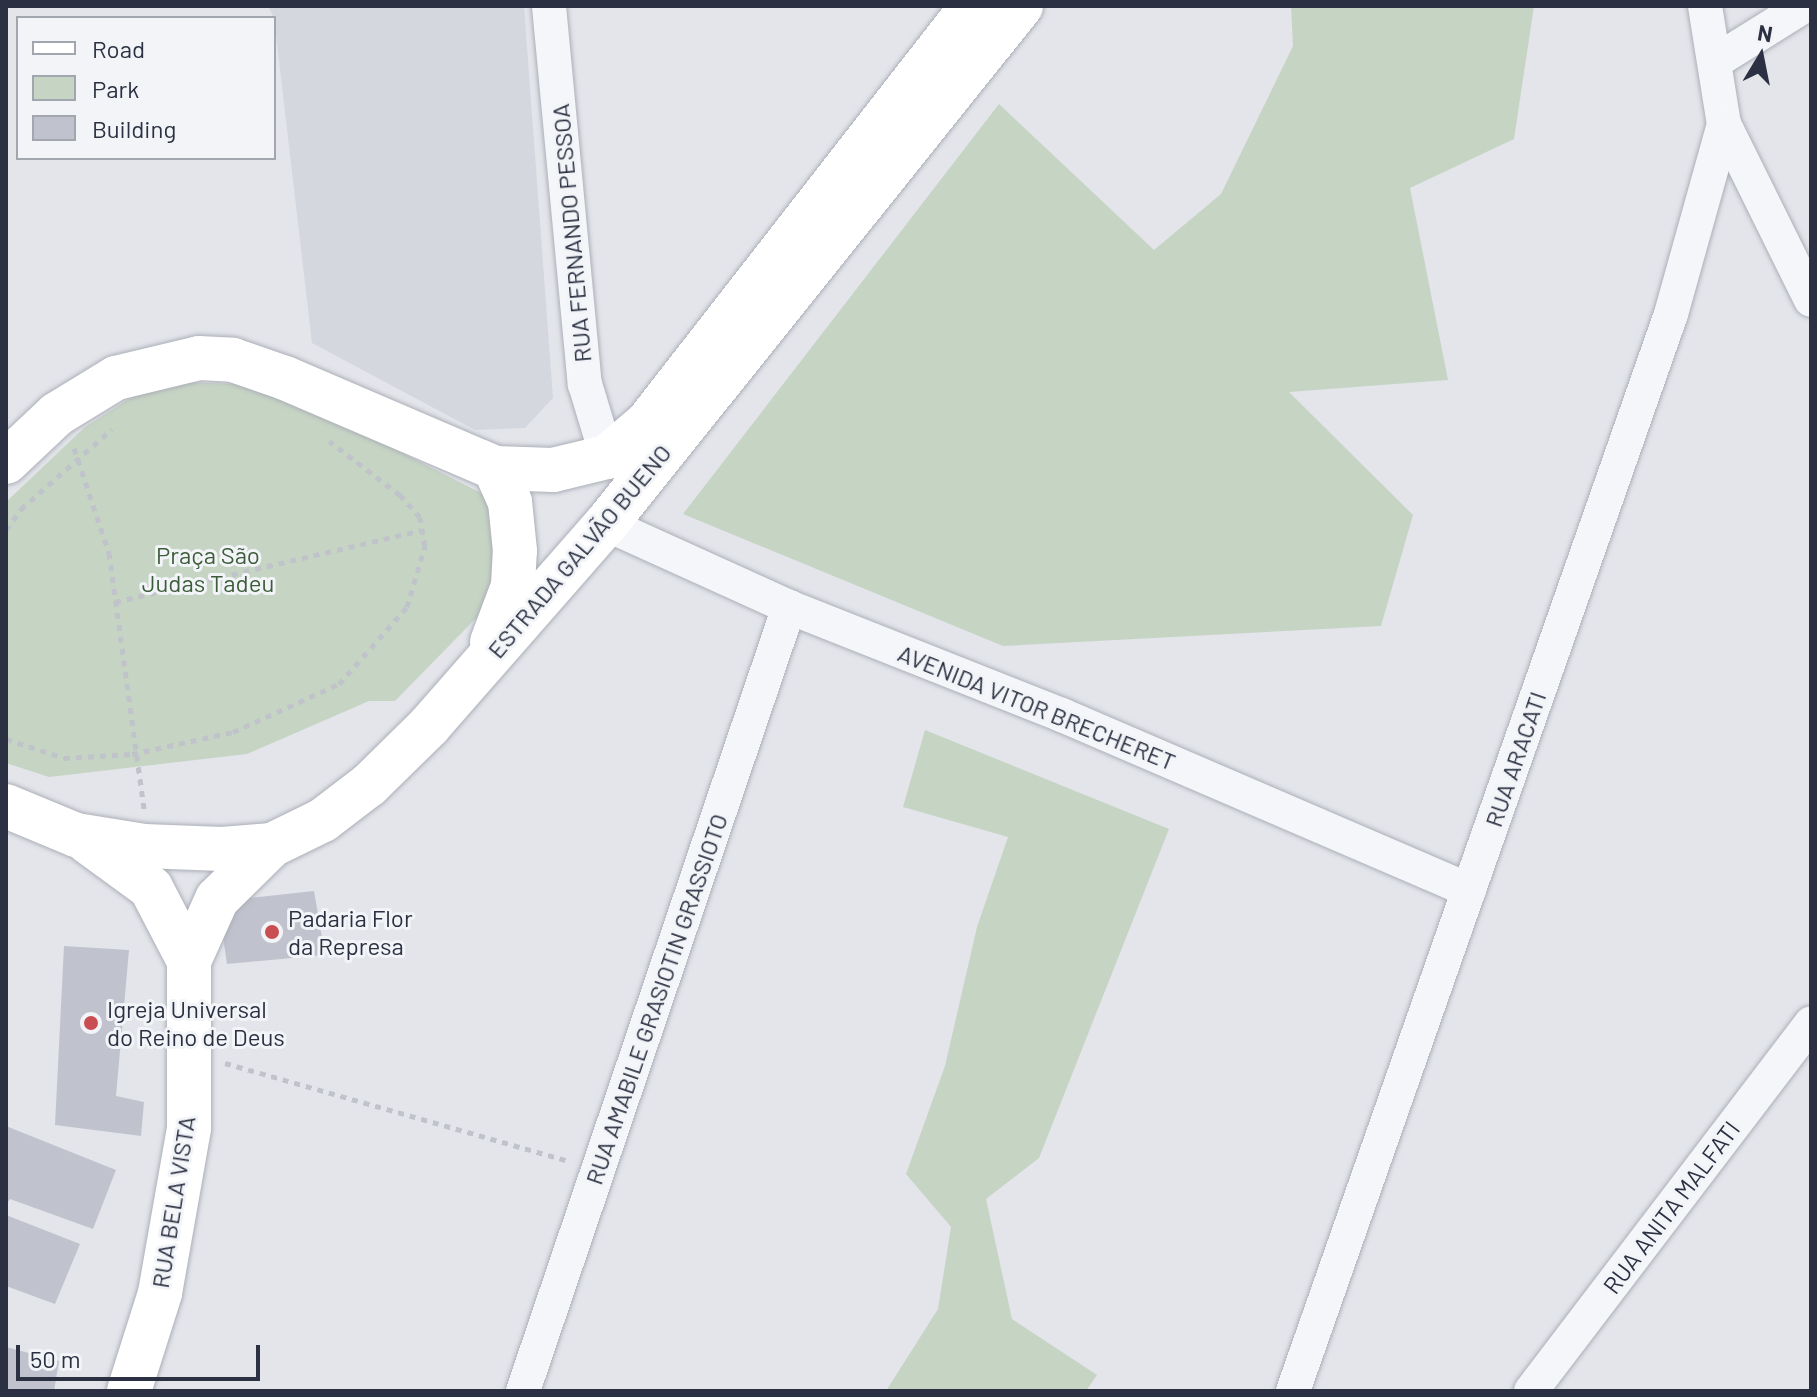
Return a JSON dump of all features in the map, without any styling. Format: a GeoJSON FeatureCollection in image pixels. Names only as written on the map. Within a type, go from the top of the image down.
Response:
{"type":"FeatureCollection","features":[{"type":"Feature","properties":{"kind":"main road","name":"ESTRADA GALVÃO BUENO"},"geometry":{"type":"LineString","coordinates":[[6,462],[57,414],[116,378],[148,367],[199,358],[233,360],[495,468],[553,470],[607,457],[657,411],[972,6]]}},
{"type":"Feature","properties":{"kind":"main road","name":"ESTRADA GALVÃO BUENO"},"geometry":{"type":"LineString","coordinates":[[6,806],[76,835],[187,850],[272,845],[323,820],[369,785],[458,691],[606,524],[1021,6]]}},
{"type":"Feature","properties":{"kind":"main road"},"geometry":{"type":"LineString","coordinates":[[458,691],[495,637],[513,586],[515,527],[495,468]]}},
{"type":"Feature","properties":{"kind":"main road","name":"RUA BELA VISTA"},"geometry":{"type":"LineString","coordinates":[[76,835],[151,888],[189,961]]}},
{"type":"Feature","properties":{"kind":"main road","name":"RUA BELA VISTA"},"geometry":{"type":"LineString","coordinates":[[129,1391],[160,1293],[189,1128],[189,961],[217,899],[272,845]]}},
{"type":"Feature","properties":{"kind":"street","name":"RUA FERNANDO PESSOA"},"geometry":{"type":"LineString","coordinates":[[549,6],[585,384],[607,457]]}},
{"type":"Feature","properties":{"kind":"street"},"geometry":{"type":"LineString","coordinates":[[1705,6],[1724,124],[1811,300]]}},
{"type":"Feature","properties":{"kind":"street"},"geometry":{"type":"LineString","coordinates":[[1716,61],[1804,6]]}},
{"type":"Feature","properties":{"kind":"street","name":"RUA ARACATI"},"geometry":{"type":"LineString","coordinates":[[1293,1391],[1671,314],[1724,124]]}},
{"type":"Feature","properties":{"kind":"street","name":"AVENIDA VITOR BRECHERET"},"geometry":{"type":"LineString","coordinates":[[606,524],[789,607],[1062,715],[1469,890]]}},
{"type":"Feature","properties":{"kind":"street","name":"RUA AMABILE GRASIOTIN GRASSIOTO"},"geometry":{"type":"LineString","coordinates":[[523,1391],[789,607]]}},
{"type":"Feature","properties":{"kind":"street","name":"RUA ANITA MALFATI"},"geometry":{"type":"LineString","coordinates":[[1531,1391],[1811,1024]]}},
{"type":"Feature","properties":{"kind":"path"},"geometry":{"type":"LineString","coordinates":[[57,414],[79,459],[109,553],[132,754],[144,790],[144,846]]}},
{"type":"Feature","properties":{"kind":"path"},"geometry":{"type":"LineString","coordinates":[[6,530],[21,509],[118,425]]}},
{"type":"Feature","properties":{"kind":"path"},"geometry":{"type":"LineString","coordinates":[[6,739],[64,758],[132,754],[233,732],[339,684],[407,607],[425,546],[420,517],[400,495],[323,437]]}},
{"type":"Feature","properties":{"kind":"path"},"geometry":{"type":"LineString","coordinates":[[115,602],[422,530]]}},
{"type":"Feature","properties":{"kind":"path"},"geometry":{"type":"LineString","coordinates":[[189,1053],[598,1169]]}},
{"type":"Feature","properties":{"kind":"shaded area"},"geometry":{"type":"Polygon","coordinates":[[[268,6],[524,6],[553,398],[525,428],[475,430],[312,343],[276,16],[268,6]]]}},
{"type":"Feature","properties":{"kind":"green space"},"geometry":{"type":"Polygon","coordinates":[[[1291,6],[1534,6],[1514,139],[1410,188],[1448,380],[1289,392],[1413,515],[1381,626],[1003,646],[683,514],[999,104],[1154,250],[1221,194],[1293,46],[1291,6]]]}},
{"type":"Feature","properties":{"kind":"green space","name":"Praça São Judas Tadeu"},"geometry":{"type":"Polygon","coordinates":[[[177,382],[239,384],[306,404],[487,496],[506,558],[486,608],[395,701],[369,701],[247,754],[49,777],[6,763],[6,502],[85,427],[132,397],[177,382]]]}},
{"type":"Feature","properties":{"kind":"green space"},"geometry":{"type":"Polygon","coordinates":[[[925,730],[1169,829],[1039,1158],[986,1199],[1012,1319],[1097,1375],[1086,1391],[886,1391],[938,1309],[951,1227],[906,1174],[945,1066],[977,927],[1008,837],[903,807],[925,730]]]}},
{"type":"Feature","properties":{"kind":"building","name":"Padaria Flor da Represa"},"geometry":{"type":"Polygon","coordinates":[[[314,891],[325,955],[227,964],[219,910],[231,900],[314,891]]]}},
{"type":"Feature","properties":{"kind":"building","name":"Igreja Universal do Reino de Deus"},"geometry":{"type":"Polygon","coordinates":[[[64,946],[129,950],[116,1096],[144,1102],[141,1136],[55,1125],[64,946]]]}},
{"type":"Feature","properties":{"kind":"building"},"geometry":{"type":"Polygon","coordinates":[[[6,1126],[116,1170],[93,1229],[10,1199],[6,1205],[6,1126]]]}},
{"type":"Feature","properties":{"kind":"building"},"geometry":{"type":"Polygon","coordinates":[[[6,1215],[80,1244],[55,1304],[6,1286],[6,1215]]]}},
{"type":"Feature","properties":{"kind":"building"},"geometry":{"type":"Polygon","coordinates":[[[6,1347],[59,1361],[54,1391],[6,1391],[6,1347]]]}},
{"type":"Feature","properties":{"kind":"place","name":"Padaria Flor da Represa"},"geometry":{"type":"Point","coordinates":[272,932]}},
{"type":"Feature","properties":{"kind":"place","name":"Igreja Universal do Reino de Deus"},"geometry":{"type":"Point","coordinates":[91,1023]}}]}
